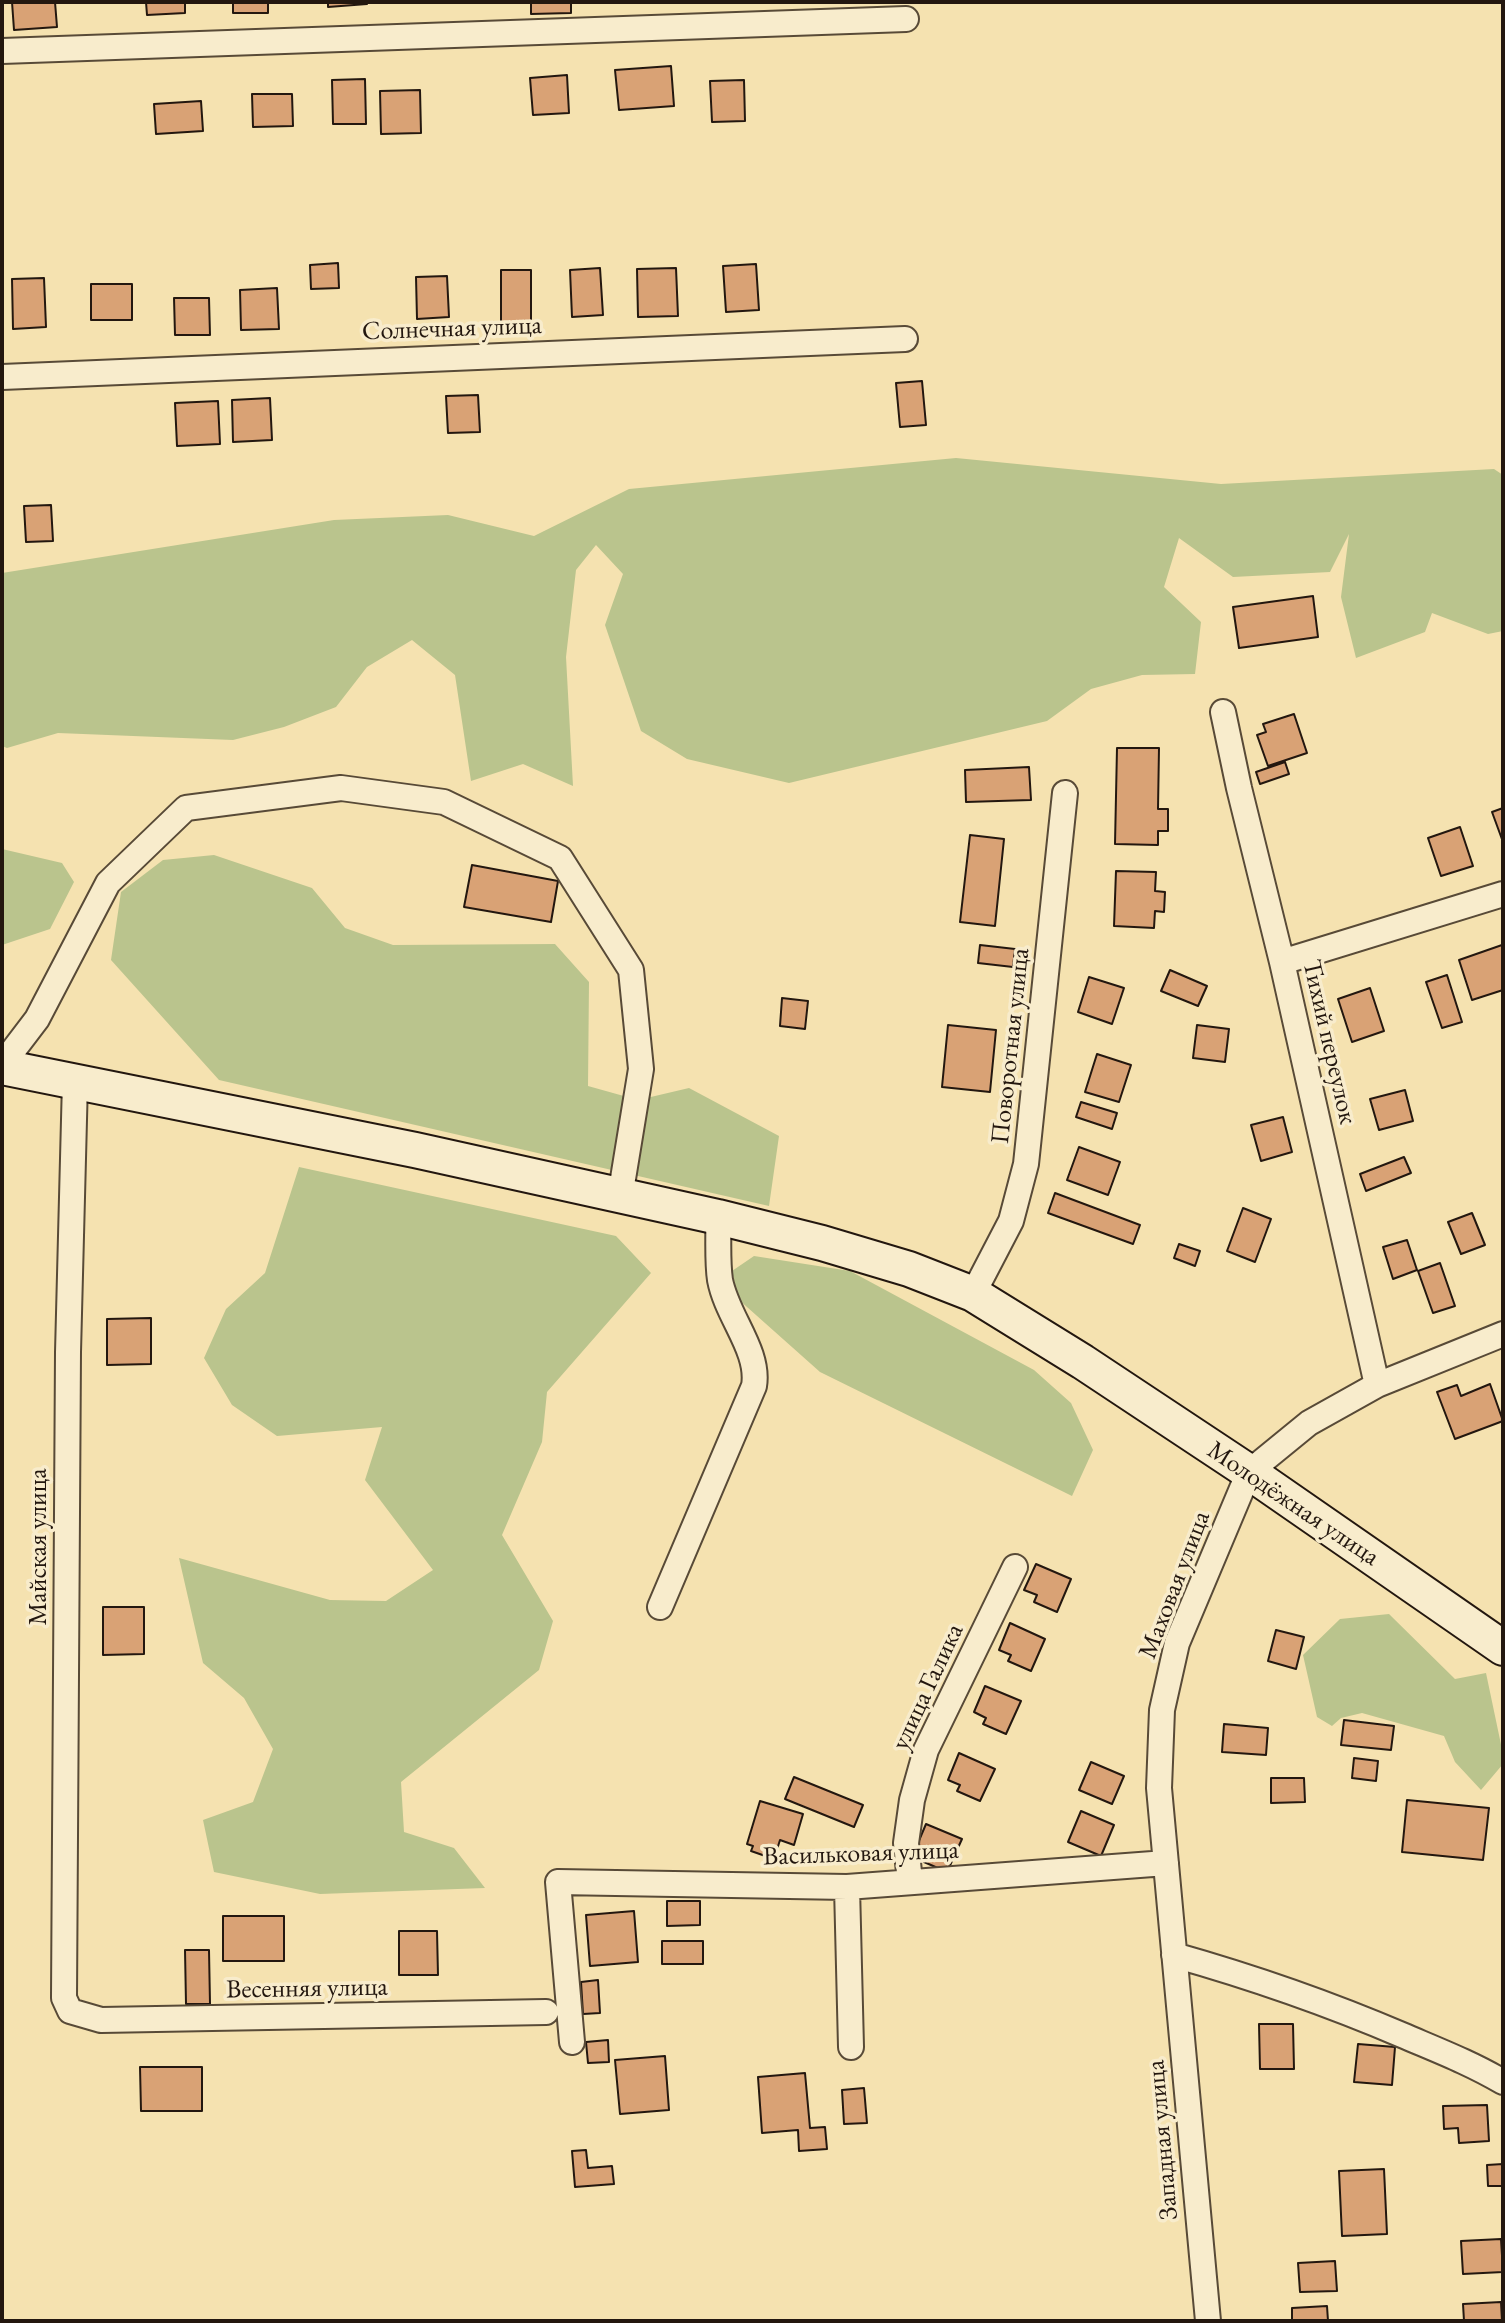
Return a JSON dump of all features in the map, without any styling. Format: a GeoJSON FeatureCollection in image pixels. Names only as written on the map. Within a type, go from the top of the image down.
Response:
{"type":"FeatureCollection","features":[{"type":"Feature","properties":{"kind":"street"},"geometry":{"type":"LineString","coordinates":[[2,51],[906,19]]}},
{"type":"Feature","properties":{"kind":"street","name":"Солнечная улица"},"geometry":{"type":"LineString","coordinates":[[2,377],[905,339]]}},
{"type":"Feature","properties":{"kind":"street","name":"Тихий переулок"},"geometry":{"type":"LineString","coordinates":[[1223,712],[1377,1385]]}},
{"type":"Feature","properties":{"kind":"street"},"geometry":{"type":"LineString","coordinates":[[2,1066],[37,1019],[108,883],[186,808],[341,788],[444,802],[560,858],[631,970],[641,1069],[620,1197]]}},
{"type":"Feature","properties":{"kind":"street","name":"Поворотная улица"},"geometry":{"type":"LineString","coordinates":[[973,1294],[1011,1221],[1026,1164],[1065,793]]}},
{"type":"Feature","properties":{"kind":"street"},"geometry":{"type":"LineString","coordinates":[[1282,962],[1503,894]]}},
{"type":"Feature","properties":{"kind":"street","name":"Молодёжная улица"},"geometry":{"type":"LineString","coordinates":[[2,1066],[415,1150],[718,1217],[909,1269],[973,1294],[1083,1362],[1249,1472],[1503,1648]]}},
{"type":"Feature","properties":{"kind":"street","name":"Майская улица"},"geometry":{"type":"LineString","coordinates":[[70,2011],[64,1998],[68,1352],[75,1081]]}},
{"type":"Feature","properties":{"kind":"street"},"geometry":{"type":"LineString","coordinates":[[660,1607],[754,1386],[756,1371],[729,1312],[720,1279],[718,1217]]}},
{"type":"Feature","properties":{"kind":"street"},"geometry":{"type":"LineString","coordinates":[[1249,1472],[1309,1423],[1377,1385],[1503,1334]]}},
{"type":"Feature","properties":{"kind":"street","name":"Маховая улица"},"geometry":{"type":"LineString","coordinates":[[1166,1863],[1159,1788],[1162,1710],[1177,1643],[1249,1472]]}},
{"type":"Feature","properties":{"kind":"street","name":"улица Галика"},"geometry":{"type":"LineString","coordinates":[[910,1882],[906,1843],[912,1800],[926,1750],[1015,1567]]}},
{"type":"Feature","properties":{"kind":"street","name":"Васильковая улица"},"geometry":{"type":"LineString","coordinates":[[572,2042],[558,1882],[847,1887],[1166,1863]]}},
{"type":"Feature","properties":{"kind":"street","name":"Западная улица"},"geometry":{"type":"LineString","coordinates":[[1166,1863],[1208,2321]]}},
{"type":"Feature","properties":{"kind":"street"},"geometry":{"type":"LineString","coordinates":[[847,1887],[851,2047]]}},
{"type":"Feature","properties":{"kind":"street"},"geometry":{"type":"LineString","coordinates":[[1174,1955],[1259,1979],[1377,2024],[1474,2066],[1503,2082]]}},
{"type":"Feature","properties":{"kind":"street","name":"Весенняя улица"},"geometry":{"type":"LineString","coordinates":[[70,2011],[101,2020],[546,2012]]}},
{"type":"Feature","properties":{"kind":"green space"},"geometry":{"type":"Polygon","coordinates":[[[956,458],[1221,484],[1494,469],[1503,475],[1503,631],[1488,634],[1432,613],[1425,632],[1356,658],[1341,597],[1349,534],[1330,572],[1233,577],[1179,538],[1164,587],[1201,622],[1195,674],[1142,675],[1091,689],[1047,721],[789,783],[687,759],[641,731],[605,625],[623,574],[596,545],[576,570],[566,657],[573,786],[523,764],[471,781],[455,675],[412,640],[367,667],[336,707],[284,727],[233,740],[58,733],[7,748],[2,746],[2,573],[334,520],[448,515],[534,536],[629,489],[956,458]]]}},
{"type":"Feature","properties":{"kind":"green space"},"geometry":{"type":"Polygon","coordinates":[[[2,849],[62,863],[74,882],[50,929],[2,945],[2,849]]]}},
{"type":"Feature","properties":{"kind":"green space"},"geometry":{"type":"Polygon","coordinates":[[[214,855],[312,888],[345,928],[393,945],[555,944],[589,982],[588,1086],[638,1100],[689,1088],[779,1136],[769,1206],[219,1080],[111,960],[121,892],[163,860],[214,855]]]}},
{"type":"Feature","properties":{"kind":"green space"},"geometry":{"type":"Polygon","coordinates":[[[299,1167],[616,1236],[651,1273],[547,1392],[542,1442],[502,1535],[553,1621],[539,1670],[401,1782],[404,1832],[454,1848],[485,1888],[320,1894],[214,1872],[203,1820],[253,1802],[273,1749],[244,1698],[203,1663],[179,1558],[330,1600],[386,1601],[433,1570],[365,1480],[382,1427],[277,1436],[232,1405],[204,1358],[226,1309],[265,1273],[299,1167]]]}},
{"type":"Feature","properties":{"kind":"green space"},"geometry":{"type":"Polygon","coordinates":[[[754,1256],[850,1271],[1034,1370],[1071,1403],[1093,1450],[1072,1496],[820,1372],[738,1299],[732,1271],[754,1256]]]}},
{"type":"Feature","properties":{"kind":"green space"},"geometry":{"type":"Polygon","coordinates":[[[1389,1614],[1455,1679],[1486,1673],[1503,1764],[1481,1790],[1455,1762],[1444,1736],[1362,1713],[1341,1718],[1332,1726],[1317,1717],[1303,1655],[1340,1619],[1389,1614]]]}},
{"type":"Feature","properties":{"kind":"building"},"geometry":{"type":"Polygon","coordinates":[[[12,2],[55,2],[57,27],[14,30],[12,2]]]}},
{"type":"Feature","properties":{"kind":"building"},"geometry":{"type":"Polygon","coordinates":[[[146,2],[185,2],[185,13],[147,15],[146,2]]]}},
{"type":"Feature","properties":{"kind":"building"},"geometry":{"type":"Polygon","coordinates":[[[233,2],[268,2],[268,13],[233,13],[233,2]]]}},
{"type":"Feature","properties":{"kind":"building"},"geometry":{"type":"Polygon","coordinates":[[[328,2],[367,2],[367,4],[328,7],[328,2]]]}},
{"type":"Feature","properties":{"kind":"building"},"geometry":{"type":"Polygon","coordinates":[[[531,2],[571,2],[571,13],[531,14],[531,2]]]}},
{"type":"Feature","properties":{"kind":"building"},"geometry":{"type":"Polygon","coordinates":[[[671,66],[674,106],[619,110],[615,70],[671,66]]]}},
{"type":"Feature","properties":{"kind":"building"},"geometry":{"type":"Polygon","coordinates":[[[567,75],[569,113],[533,115],[530,78],[567,75]]]}},
{"type":"Feature","properties":{"kind":"building"},"geometry":{"type":"Polygon","coordinates":[[[365,79],[366,124],[333,124],[332,80],[365,79]]]}},
{"type":"Feature","properties":{"kind":"building"},"geometry":{"type":"Polygon","coordinates":[[[744,80],[745,121],[712,122],[710,81],[744,80]]]}},
{"type":"Feature","properties":{"kind":"building"},"geometry":{"type":"Polygon","coordinates":[[[420,90],[421,133],[381,134],[380,91],[420,90]]]}},
{"type":"Feature","properties":{"kind":"building"},"geometry":{"type":"Polygon","coordinates":[[[252,94],[292,94],[293,126],[253,127],[252,94]]]}},
{"type":"Feature","properties":{"kind":"building"},"geometry":{"type":"Polygon","coordinates":[[[201,101],[203,131],[156,134],[154,104],[201,101]]]}},
{"type":"Feature","properties":{"kind":"building"},"geometry":{"type":"Polygon","coordinates":[[[338,263],[339,288],[311,289],[310,265],[338,263]]]}},
{"type":"Feature","properties":{"kind":"building"},"geometry":{"type":"Polygon","coordinates":[[[756,264],[759,310],[726,312],[723,266],[756,264]]]}},
{"type":"Feature","properties":{"kind":"building"},"geometry":{"type":"Polygon","coordinates":[[[600,268],[603,315],[572,317],[570,270],[600,268]]]}},
{"type":"Feature","properties":{"kind":"building"},"geometry":{"type":"Polygon","coordinates":[[[676,268],[678,316],[638,317],[637,269],[676,268]]]}},
{"type":"Feature","properties":{"kind":"building"},"geometry":{"type":"Polygon","coordinates":[[[501,270],[531,270],[531,323],[501,323],[501,270]]]}},
{"type":"Feature","properties":{"kind":"building"},"geometry":{"type":"Polygon","coordinates":[[[447,276],[449,317],[417,319],[416,277],[447,276]]]}},
{"type":"Feature","properties":{"kind":"building"},"geometry":{"type":"Polygon","coordinates":[[[44,278],[46,327],[13,329],[12,279],[44,278]]]}},
{"type":"Feature","properties":{"kind":"building"},"geometry":{"type":"Polygon","coordinates":[[[91,284],[132,284],[132,320],[91,320],[91,284]]]}},
{"type":"Feature","properties":{"kind":"building"},"geometry":{"type":"Polygon","coordinates":[[[277,288],[279,329],[241,330],[240,290],[277,288]]]}},
{"type":"Feature","properties":{"kind":"building"},"geometry":{"type":"Polygon","coordinates":[[[174,298],[209,298],[210,335],[175,335],[174,298]]]}},
{"type":"Feature","properties":{"kind":"building"},"geometry":{"type":"Polygon","coordinates":[[[922,381],[926,425],[900,427],[896,383],[922,381]]]}},
{"type":"Feature","properties":{"kind":"building"},"geometry":{"type":"Polygon","coordinates":[[[478,395],[480,432],[448,433],[446,396],[478,395]]]}},
{"type":"Feature","properties":{"kind":"building"},"geometry":{"type":"Polygon","coordinates":[[[270,398],[272,440],[233,442],[232,400],[270,398]]]}},
{"type":"Feature","properties":{"kind":"building"},"geometry":{"type":"Polygon","coordinates":[[[218,401],[220,444],[177,446],[175,403],[218,401]]]}},
{"type":"Feature","properties":{"kind":"building"},"geometry":{"type":"Polygon","coordinates":[[[51,505],[53,541],[26,542],[24,506],[51,505]]]}},
{"type":"Feature","properties":{"kind":"building"},"geometry":{"type":"Polygon","coordinates":[[[1313,596],[1318,637],[1239,648],[1233,607],[1313,596]]]}},
{"type":"Feature","properties":{"kind":"building"},"geometry":{"type":"Polygon","coordinates":[[[1294,714],[1307,753],[1268,766],[1257,735],[1266,732],[1263,724],[1294,714]]]}},
{"type":"Feature","properties":{"kind":"building"},"geometry":{"type":"Polygon","coordinates":[[[1117,748],[1159,748],[1158,809],[1168,809],[1168,831],[1158,831],[1158,845],[1115,844],[1117,748]]]}},
{"type":"Feature","properties":{"kind":"building"},"geometry":{"type":"Polygon","coordinates":[[[1285,762],[1289,774],[1260,784],[1256,772],[1285,762]]]}},
{"type":"Feature","properties":{"kind":"building"},"geometry":{"type":"Polygon","coordinates":[[[1029,767],[1031,800],[966,802],[965,770],[1029,767]]]}},
{"type":"Feature","properties":{"kind":"building"},"geometry":{"type":"Polygon","coordinates":[[[1503,808],[1503,842],[1492,812],[1503,808]]]}},
{"type":"Feature","properties":{"kind":"building"},"geometry":{"type":"Polygon","coordinates":[[[1460,827],[1473,866],[1441,876],[1428,838],[1460,827]]]}},
{"type":"Feature","properties":{"kind":"building"},"geometry":{"type":"Polygon","coordinates":[[[970,835],[1004,839],[995,926],[960,922],[970,835]]]}},
{"type":"Feature","properties":{"kind":"building"},"geometry":{"type":"Polygon","coordinates":[[[472,865],[558,881],[551,922],[464,907],[472,865]]]}},
{"type":"Feature","properties":{"kind":"building"},"geometry":{"type":"Polygon","coordinates":[[[1116,871],[1156,872],[1155,891],[1165,892],[1164,912],[1155,911],[1154,928],[1114,926],[1116,871]]]}},
{"type":"Feature","properties":{"kind":"building"},"geometry":{"type":"Polygon","coordinates":[[[980,945],[1015,949],[1013,967],[978,963],[980,945]]]}},
{"type":"Feature","properties":{"kind":"building"},"geometry":{"type":"Polygon","coordinates":[[[1502,945],[1503,990],[1472,1000],[1459,960],[1502,945]]]}},
{"type":"Feature","properties":{"kind":"building"},"geometry":{"type":"Polygon","coordinates":[[[1170,970],[1207,986],[1198,1006],[1161,991],[1170,970]]]}},
{"type":"Feature","properties":{"kind":"building"},"geometry":{"type":"Polygon","coordinates":[[[1447,975],[1462,1022],[1442,1028],[1426,982],[1447,975]]]}},
{"type":"Feature","properties":{"kind":"building"},"geometry":{"type":"Polygon","coordinates":[[[1089,977],[1124,988],[1112,1024],[1078,1012],[1089,977]]]}},
{"type":"Feature","properties":{"kind":"building"},"geometry":{"type":"Polygon","coordinates":[[[1370,988],[1384,1031],[1352,1042],[1338,999],[1370,988]]]}},
{"type":"Feature","properties":{"kind":"building"},"geometry":{"type":"Polygon","coordinates":[[[782,998],[808,1001],[805,1029],[780,1026],[782,998]]]}},
{"type":"Feature","properties":{"kind":"building"},"geometry":{"type":"Polygon","coordinates":[[[948,1025],[996,1030],[990,1092],[942,1087],[948,1025]]]}},
{"type":"Feature","properties":{"kind":"building"},"geometry":{"type":"Polygon","coordinates":[[[1197,1025],[1229,1029],[1225,1062],[1193,1058],[1197,1025]]]}},
{"type":"Feature","properties":{"kind":"building"},"geometry":{"type":"Polygon","coordinates":[[[1097,1054],[1131,1065],[1119,1102],[1085,1092],[1097,1054]]]}},
{"type":"Feature","properties":{"kind":"building"},"geometry":{"type":"Polygon","coordinates":[[[1405,1090],[1413,1121],[1379,1130],[1370,1099],[1405,1090]]]}},
{"type":"Feature","properties":{"kind":"building"},"geometry":{"type":"Polygon","coordinates":[[[1081,1102],[1117,1113],[1112,1129],[1076,1117],[1081,1102]]]}},
{"type":"Feature","properties":{"kind":"building"},"geometry":{"type":"Polygon","coordinates":[[[1283,1117],[1292,1152],[1261,1161],[1251,1125],[1283,1117]]]}},
{"type":"Feature","properties":{"kind":"building"},"geometry":{"type":"Polygon","coordinates":[[[1079,1147],[1120,1162],[1108,1195],[1067,1180],[1079,1147]]]}},
{"type":"Feature","properties":{"kind":"building"},"geometry":{"type":"Polygon","coordinates":[[[1404,1157],[1411,1173],[1366,1191],[1360,1174],[1404,1157]]]}},
{"type":"Feature","properties":{"kind":"building"},"geometry":{"type":"Polygon","coordinates":[[[1055,1193],[1140,1225],[1133,1244],[1048,1213],[1055,1193]]]}},
{"type":"Feature","properties":{"kind":"building"},"geometry":{"type":"Polygon","coordinates":[[[1243,1208],[1271,1219],[1255,1262],[1227,1251],[1243,1208]]]}},
{"type":"Feature","properties":{"kind":"building"},"geometry":{"type":"Polygon","coordinates":[[[1472,1213],[1485,1245],[1461,1254],[1448,1222],[1472,1213]]]}},
{"type":"Feature","properties":{"kind":"building"},"geometry":{"type":"Polygon","coordinates":[[[1407,1240],[1417,1270],[1393,1279],[1383,1247],[1407,1240]]]}},
{"type":"Feature","properties":{"kind":"building"},"geometry":{"type":"Polygon","coordinates":[[[1179,1244],[1200,1251],[1195,1266],[1174,1258],[1179,1244]]]}},
{"type":"Feature","properties":{"kind":"building"},"geometry":{"type":"Polygon","coordinates":[[[1440,1263],[1455,1306],[1433,1313],[1418,1271],[1440,1263]]]}},
{"type":"Feature","properties":{"kind":"building"},"geometry":{"type":"Polygon","coordinates":[[[151,1318],[151,1364],[107,1365],[107,1319],[151,1318]]]}},
{"type":"Feature","properties":{"kind":"building"},"geometry":{"type":"Polygon","coordinates":[[[1490,1384],[1503,1421],[1455,1439],[1437,1392],[1457,1385],[1461,1396],[1490,1384]]]}},
{"type":"Feature","properties":{"kind":"building"},"geometry":{"type":"Polygon","coordinates":[[[1036,1564],[1071,1579],[1057,1612],[1034,1602],[1037,1595],[1024,1590],[1036,1564]]]}},
{"type":"Feature","properties":{"kind":"building"},"geometry":{"type":"Polygon","coordinates":[[[103,1607],[144,1607],[144,1654],[103,1655],[103,1607]]]}},
{"type":"Feature","properties":{"kind":"building"},"geometry":{"type":"Polygon","coordinates":[[[1010,1623],[1045,1639],[1031,1671],[1008,1661],[1011,1655],[999,1650],[1010,1623]]]}},
{"type":"Feature","properties":{"kind":"building"},"geometry":{"type":"Polygon","coordinates":[[[1276,1630],[1304,1637],[1296,1669],[1268,1661],[1276,1630]]]}},
{"type":"Feature","properties":{"kind":"building"},"geometry":{"type":"Polygon","coordinates":[[[985,1686],[1021,1701],[1006,1734],[983,1724],[986,1718],[974,1712],[985,1686]]]}},
{"type":"Feature","properties":{"kind":"building"},"geometry":{"type":"Polygon","coordinates":[[[1344,1720],[1394,1726],[1391,1750],[1341,1745],[1344,1720]]]}},
{"type":"Feature","properties":{"kind":"building"},"geometry":{"type":"Polygon","coordinates":[[[1224,1724],[1268,1728],[1266,1755],[1222,1752],[1224,1724]]]}},
{"type":"Feature","properties":{"kind":"building"},"geometry":{"type":"Polygon","coordinates":[[[959,1753],[995,1769],[980,1801],[957,1791],[960,1785],[948,1780],[959,1753]]]}},
{"type":"Feature","properties":{"kind":"building"},"geometry":{"type":"Polygon","coordinates":[[[1354,1758],[1378,1761],[1376,1781],[1352,1778],[1354,1758]]]}},
{"type":"Feature","properties":{"kind":"building"},"geometry":{"type":"Polygon","coordinates":[[[1091,1762],[1124,1776],[1112,1804],[1079,1790],[1091,1762]]]}},
{"type":"Feature","properties":{"kind":"building"},"geometry":{"type":"Polygon","coordinates":[[[794,1777],[863,1805],[854,1827],[785,1799],[794,1777]]]}},
{"type":"Feature","properties":{"kind":"building"},"geometry":{"type":"Polygon","coordinates":[[[1271,1778],[1304,1778],[1305,1802],[1271,1803],[1271,1778]]]}},
{"type":"Feature","properties":{"kind":"building"},"geometry":{"type":"Polygon","coordinates":[[[1407,1800],[1489,1808],[1483,1860],[1402,1852],[1407,1800]]]}},
{"type":"Feature","properties":{"kind":"building"},"geometry":{"type":"Polygon","coordinates":[[[760,1801],[803,1814],[794,1845],[780,1840],[774,1859],[751,1851],[753,1846],[747,1844],[760,1801]]]}},
{"type":"Feature","properties":{"kind":"building"},"geometry":{"type":"Polygon","coordinates":[[[1081,1811],[1114,1825],[1101,1856],[1068,1842],[1081,1811]]]}},
{"type":"Feature","properties":{"kind":"building"},"geometry":{"type":"Polygon","coordinates":[[[926,1824],[962,1839],[947,1872],[924,1862],[927,1855],[915,1850],[926,1824]]]}},
{"type":"Feature","properties":{"kind":"building"},"geometry":{"type":"Polygon","coordinates":[[[667,1901],[700,1901],[700,1925],[667,1926],[667,1901]]]}},
{"type":"Feature","properties":{"kind":"building"},"geometry":{"type":"Polygon","coordinates":[[[634,1911],[638,1962],[590,1966],[586,1915],[634,1911]]]}},
{"type":"Feature","properties":{"kind":"building"},"geometry":{"type":"Polygon","coordinates":[[[223,1916],[284,1916],[284,1961],[223,1961],[223,1916]]]}},
{"type":"Feature","properties":{"kind":"building"},"geometry":{"type":"Polygon","coordinates":[[[399,1931],[437,1931],[438,1975],[399,1975],[399,1931]]]}},
{"type":"Feature","properties":{"kind":"building"},"geometry":{"type":"Polygon","coordinates":[[[662,1941],[703,1941],[703,1964],[662,1964],[662,1941]]]}},
{"type":"Feature","properties":{"kind":"building"},"geometry":{"type":"Polygon","coordinates":[[[185,1950],[209,1950],[210,2004],[186,2004],[185,1950]]]}},
{"type":"Feature","properties":{"kind":"building"},"geometry":{"type":"Polygon","coordinates":[[[598,1980],[600,2013],[583,2014],[581,1982],[598,1980]]]}},
{"type":"Feature","properties":{"kind":"building"},"geometry":{"type":"Polygon","coordinates":[[[1259,2024],[1293,2024],[1294,2069],[1260,2069],[1259,2024]]]}},
{"type":"Feature","properties":{"kind":"building"},"geometry":{"type":"Polygon","coordinates":[[[608,2040],[609,2062],[588,2063],[586,2042],[608,2040]]]}},
{"type":"Feature","properties":{"kind":"building"},"geometry":{"type":"Polygon","coordinates":[[[1358,2044],[1395,2047],[1392,2085],[1354,2082],[1358,2044]]]}},
{"type":"Feature","properties":{"kind":"building"},"geometry":{"type":"Polygon","coordinates":[[[665,2056],[669,2110],[620,2114],[615,2060],[665,2056]]]}},
{"type":"Feature","properties":{"kind":"building"},"geometry":{"type":"Polygon","coordinates":[[[140,2067],[202,2067],[202,2111],[141,2111],[140,2067]]]}},
{"type":"Feature","properties":{"kind":"building"},"geometry":{"type":"Polygon","coordinates":[[[805,2073],[810,2128],[825,2127],[827,2149],[799,2151],[798,2130],[762,2133],[758,2077],[805,2073]]]}},
{"type":"Feature","properties":{"kind":"building"},"geometry":{"type":"Polygon","coordinates":[[[864,2088],[867,2123],[844,2124],[842,2090],[864,2088]]]}},
{"type":"Feature","properties":{"kind":"building"},"geometry":{"type":"Polygon","coordinates":[[[1487,2105],[1489,2141],[1459,2143],[1458,2128],[1444,2129],[1443,2106],[1487,2105]]]}},
{"type":"Feature","properties":{"kind":"building"},"geometry":{"type":"Polygon","coordinates":[[[586,2150],[588,2168],[612,2166],[614,2184],[575,2187],[572,2151],[586,2150]]]}},
{"type":"Feature","properties":{"kind":"building"},"geometry":{"type":"Polygon","coordinates":[[[1503,2164],[1503,2186],[1488,2186],[1487,2165],[1503,2164]]]}},
{"type":"Feature","properties":{"kind":"building"},"geometry":{"type":"Polygon","coordinates":[[[1384,2169],[1387,2234],[1342,2236],[1339,2171],[1384,2169]]]}},
{"type":"Feature","properties":{"kind":"building"},"geometry":{"type":"Polygon","coordinates":[[[1501,2239],[1503,2272],[1463,2274],[1461,2241],[1501,2239]]]}},
{"type":"Feature","properties":{"kind":"building"},"geometry":{"type":"Polygon","coordinates":[[[1335,2261],[1337,2291],[1300,2292],[1298,2263],[1335,2261]]]}},
{"type":"Feature","properties":{"kind":"building"},"geometry":{"type":"Polygon","coordinates":[[[1501,2302],[1502,2321],[1464,2321],[1463,2304],[1501,2302]]]}},
{"type":"Feature","properties":{"kind":"building"},"geometry":{"type":"Polygon","coordinates":[[[1327,2306],[1328,2321],[1292,2321],[1292,2308],[1327,2306]]]}}]}
